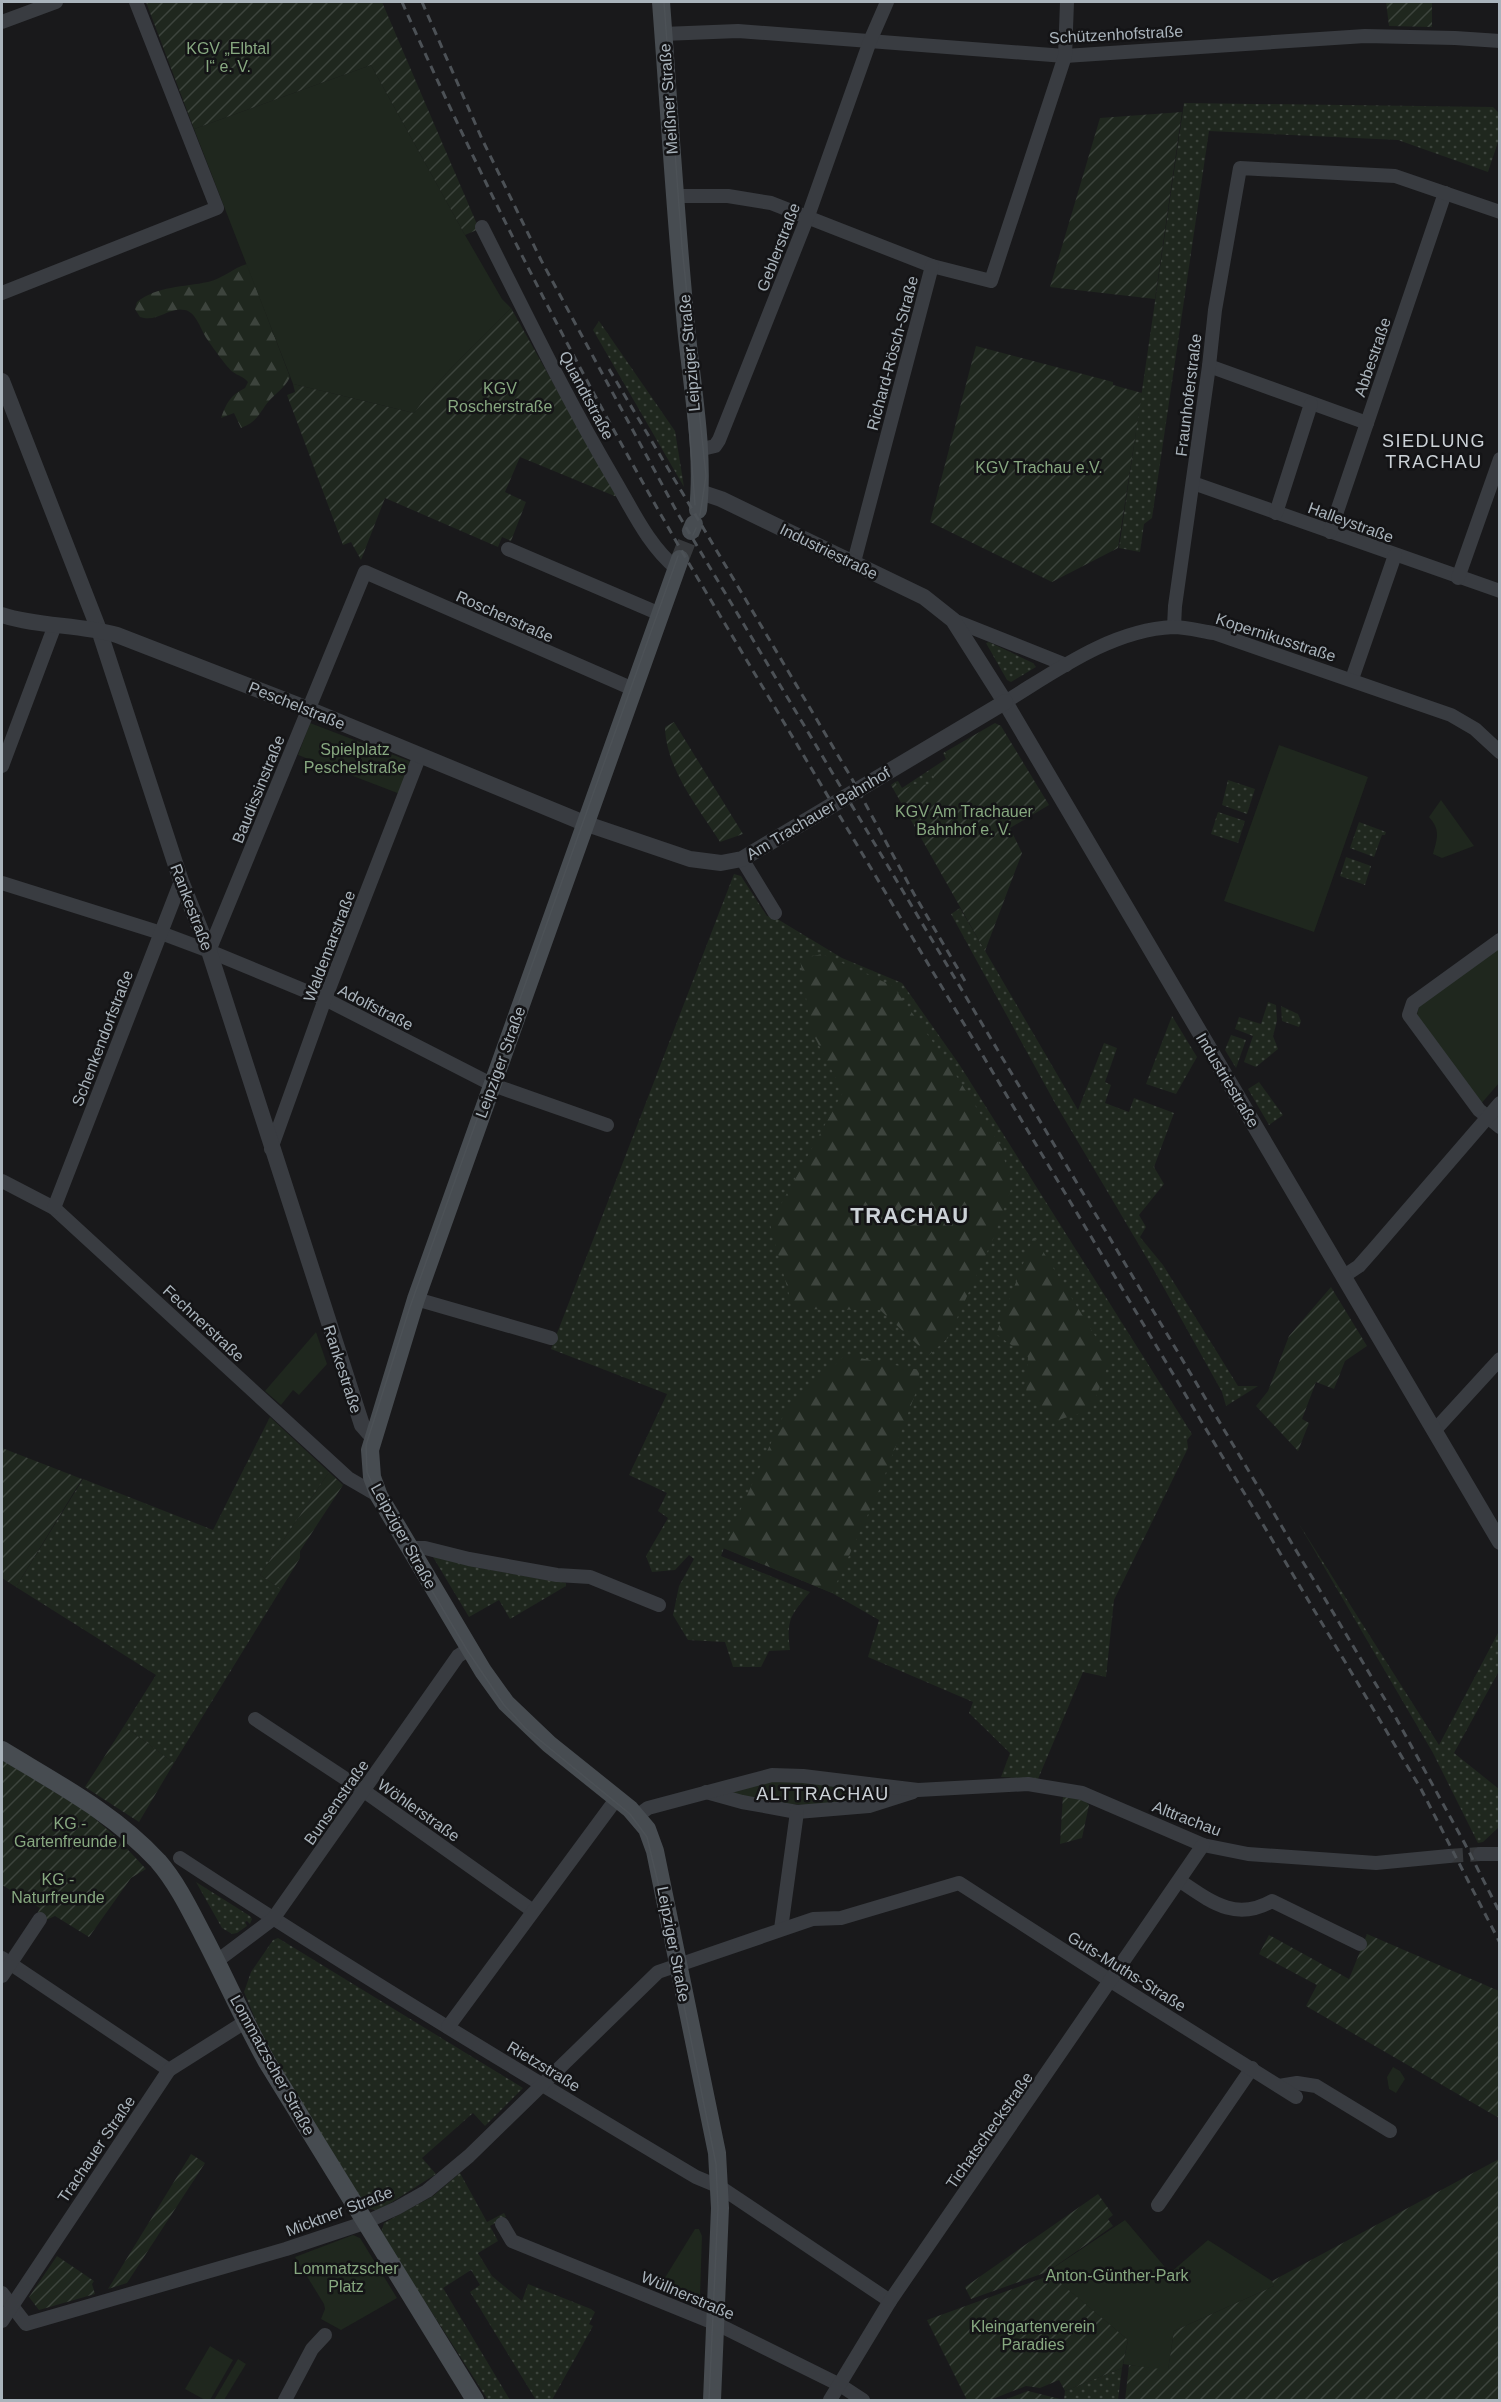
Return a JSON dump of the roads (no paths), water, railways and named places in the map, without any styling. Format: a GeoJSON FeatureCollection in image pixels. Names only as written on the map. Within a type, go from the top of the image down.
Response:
{"type":"FeatureCollection","features":[{"type":"Feature","properties":{"kind":"main road","name":"Meißner Straße"},"geometry":{"type":"LineString","coordinates":[[661,2],[676,196]]}},
{"type":"Feature","properties":{"kind":"main road","name":"Leipziger Straße"},"geometry":{"type":"LineString","coordinates":[[676,196],[698,450],[695,514]]}},
{"type":"Feature","properties":{"kind":"main road","name":"Leipziger Straße"},"geometry":{"type":"LineString","coordinates":[[678,564],[416,1299],[374,1434],[370,1464],[379,1496],[469,1649],[506,1703],[527,1725],[637,1816],[646,1829],[655,1851],[714,2133],[720,2187],[717,2324],[712,2400]]}},
{"type":"Feature","properties":{"kind":"main road","name":"Lommatzscher Straße"},"geometry":{"type":"LineString","coordinates":[[2,1750],[118,1824],[159,1863],[180,1892],[217,1961],[245,2022],[364,2223],[475,2400]]}},
{"type":"Feature","properties":{"kind":"street"},"geometry":{"type":"LineString","coordinates":[[2,21],[56,2]]}},
{"type":"Feature","properties":{"kind":"street"},"geometry":{"type":"LineString","coordinates":[[2,293],[217,208],[136,2]]}},
{"type":"Feature","properties":{"kind":"street","name":"Geblerstraße"},"geometry":{"type":"LineString","coordinates":[[698,450],[715,446],[720,440],[808,216],[870,41],[887,2]]}},
{"type":"Feature","properties":{"kind":"street"},"geometry":{"type":"LineString","coordinates":[[1065,56],[1067,2]]}},
{"type":"Feature","properties":{"kind":"street","name":"Schützenhofstraße"},"geometry":{"type":"LineString","coordinates":[[663,34],[738,31],[1065,56],[1365,36],[1500,41]]}},
{"type":"Feature","properties":{"kind":"street","name":"Richard-Rösch-Straße"},"geometry":{"type":"LineString","coordinates":[[854,562],[932,266],[991,281],[1065,56]]}},
{"type":"Feature","properties":{"kind":"street","name":"Fraunhoferstraße"},"geometry":{"type":"LineString","coordinates":[[1174,627],[1174,606],[1193,483],[1215,310],[1240,168],[1395,176],[1445,193]]}},
{"type":"Feature","properties":{"kind":"street"},"geometry":{"type":"LineString","coordinates":[[1445,193],[1500,212]]}},
{"type":"Feature","properties":{"kind":"street","name":"Abbestraße"},"geometry":{"type":"LineString","coordinates":[[1330,532],[1445,193]]}},
{"type":"Feature","properties":{"kind":"street"},"geometry":{"type":"LineString","coordinates":[[676,196],[728,196],[771,203],[932,266]]}},
{"type":"Feature","properties":{"kind":"street","name":"Quandtstraße"},"geometry":{"type":"LineString","coordinates":[[482,227],[563,388],[603,461],[655,549],[678,564]]}},
{"type":"Feature","properties":{"kind":"street"},"geometry":{"type":"LineString","coordinates":[[1209,366],[1367,423]]}},
{"type":"Feature","properties":{"kind":"street","name":"Rankestraße"},"geometry":{"type":"LineString","coordinates":[[2,381],[99,630],[181,881],[209,951],[271,1149],[362,1425],[369,1433],[374,1434]]}},
{"type":"Feature","properties":{"kind":"street"},"geometry":{"type":"LineString","coordinates":[[1276,513],[1311,404]]}},
{"type":"Feature","properties":{"kind":"street"},"geometry":{"type":"LineString","coordinates":[[1458,578],[1499,464]]}},
{"type":"Feature","properties":{"kind":"street","name":"Halleystraße"},"geometry":{"type":"LineString","coordinates":[[1193,483],[1500,591]]}},
{"type":"Feature","properties":{"kind":"street","name":"Industriestraße"},"geometry":{"type":"LineString","coordinates":[[695,514],[721,499],[924,597],[953,620],[1066,665]]}},
{"type":"Feature","properties":{"kind":"street"},"geometry":{"type":"LineString","coordinates":[[508,549],[660,614]]}},
{"type":"Feature","properties":{"kind":"street"},"geometry":{"type":"LineString","coordinates":[[1352,679],[1395,555]]}},
{"type":"Feature","properties":{"kind":"street","name":"Roscherstraße"},"geometry":{"type":"LineString","coordinates":[[365,572],[633,690]]}},
{"type":"Feature","properties":{"kind":"street","name":"Baudissinstraße"},"geometry":{"type":"LineString","coordinates":[[209,951],[365,572]]}},
{"type":"Feature","properties":{"kind":"street","name":"Peschelstraße"},"geometry":{"type":"LineString","coordinates":[[2,615],[20,620],[99,630],[139,643],[308,709],[584,823]]}},
{"type":"Feature","properties":{"kind":"street","name":"Industriestraße"},"geometry":{"type":"LineString","coordinates":[[953,620],[1005,702],[1500,1542]]}},
{"type":"Feature","properties":{"kind":"street"},"geometry":{"type":"LineString","coordinates":[[2,766],[55,625]]}},
{"type":"Feature","properties":{"kind":"street","name":"Kopernikusstraße"},"geometry":{"type":"LineString","coordinates":[[1005,702],[1066,665],[1107,644],[1136,632],[1174,627],[1214,633],[1451,715],[1475,729],[1500,752]]}},
{"type":"Feature","properties":{"kind":"street","name":"Am Trachauer Bahnhof"},"geometry":{"type":"LineString","coordinates":[[584,823],[690,859],[721,863],[742,859],[1005,702]]}},
{"type":"Feature","properties":{"kind":"street","name":"Waldemarstraße"},"geometry":{"type":"LineString","coordinates":[[271,1149],[325,999],[420,755]]}},
{"type":"Feature","properties":{"kind":"street"},"geometry":{"type":"LineString","coordinates":[[742,859],[775,913]]}},
{"type":"Feature","properties":{"kind":"street","name":"Schenkendorfstraße"},"geometry":{"type":"LineString","coordinates":[[54,1208],[181,881]]}},
{"type":"Feature","properties":{"kind":"street","name":"Adolfstraße"},"geometry":{"type":"LineString","coordinates":[[2,883],[161,933],[209,951],[325,999],[492,1085],[607,1125]]}},
{"type":"Feature","properties":{"kind":"street"},"geometry":{"type":"LineString","coordinates":[[1500,940],[1413,1004],[1409,1015],[1479,1110],[1500,1127]]}},
{"type":"Feature","properties":{"kind":"street"},"geometry":{"type":"LineString","coordinates":[[1344,1276],[1359,1266],[1500,1103]]}},
{"type":"Feature","properties":{"kind":"street","name":"Fechnerstraße"},"geometry":{"type":"LineString","coordinates":[[2,1181],[54,1208],[348,1478],[379,1496]]}},
{"type":"Feature","properties":{"kind":"street"},"geometry":{"type":"LineString","coordinates":[[416,1299],[551,1338]]}},
{"type":"Feature","properties":{"kind":"street"},"geometry":{"type":"LineString","coordinates":[[1434,1431],[1500,1359]]}},
{"type":"Feature","properties":{"kind":"street"},"geometry":{"type":"LineString","coordinates":[[410,1548],[425,1548],[469,1559],[558,1575],[590,1577],[659,1605]]}},
{"type":"Feature","properties":{"kind":"street","name":"Bunsenstraße"},"geometry":{"type":"LineString","coordinates":[[217,1961],[273,1919],[458,1656],[469,1649]]}},
{"type":"Feature","properties":{"kind":"street","name":"Wöhlerstraße"},"geometry":{"type":"LineString","coordinates":[[255,1719],[364,1791],[533,1911]]}},
{"type":"Feature","properties":{"kind":"street","name":"Alttrachau"},"geometry":{"type":"LineString","coordinates":[[637,1816],[648,1808],[772,1775],[803,1776],[918,1790],[1028,1784],[1082,1793],[1203,1845],[1248,1854],[1376,1863],[1449,1856]]}},
{"type":"Feature","properties":{"kind":"street","name":"Alttrachau"},"geometry":{"type":"LineString","coordinates":[[705,1792],[742,1802],[797,1812],[869,1806],[918,1790]]}},
{"type":"Feature","properties":{"kind":"street"},"geometry":{"type":"LineString","coordinates":[[447,2027],[616,1798]]}},
{"type":"Feature","properties":{"kind":"street"},"geometry":{"type":"LineString","coordinates":[[781,1929],[797,1812]]}},
{"type":"Feature","properties":{"kind":"street","name":"Tichatscheckstraße"},"geometry":{"type":"LineString","coordinates":[[830,2400],[890,2301],[1203,1845]]}},
{"type":"Feature","properties":{"kind":"street"},"geometry":{"type":"LineString","coordinates":[[1480,1854],[1498,1851]]}},
{"type":"Feature","properties":{"kind":"street","name":"Rietzstraße"},"geometry":{"type":"LineString","coordinates":[[180,1858],[273,1919],[543,2086],[696,2176],[720,2187],[890,2301]]}},
{"type":"Feature","properties":{"kind":"street"},"geometry":{"type":"LineString","coordinates":[[1180,1881],[1218,1906],[1243,1910],[1258,1909],[1272,1901],[1360,1944]]}},
{"type":"Feature","properties":{"kind":"street","name":"Micktner Straße"},"geometry":{"type":"LineString","coordinates":[[11,2306],[26,2324],[212,2271],[364,2223],[427,2191],[461,2163],[658,1972],[678,1963],[813,1919],[841,1918],[959,1883]]}},
{"type":"Feature","properties":{"kind":"street","name":"Guts-Muths-Straße"},"geometry":{"type":"LineString","coordinates":[[959,1883],[1296,2097]]}},
{"type":"Feature","properties":{"kind":"street"},"geometry":{"type":"LineString","coordinates":[[2,1976],[6,1961],[40,1919]]}},
{"type":"Feature","properties":{"kind":"street"},"geometry":{"type":"LineString","coordinates":[[6,1961],[170,2070]]}},
{"type":"Feature","properties":{"kind":"street","name":"Trachauer Straße"},"geometry":{"type":"LineString","coordinates":[[2,2321],[170,2070],[245,2022]]}},
{"type":"Feature","properties":{"kind":"street"},"geometry":{"type":"LineString","coordinates":[[1158,2205],[1252,2068]]}},
{"type":"Feature","properties":{"kind":"street"},"geometry":{"type":"LineString","coordinates":[[1279,2086],[1297,2083],[1316,2086],[1390,2131]]}},
{"type":"Feature","properties":{"kind":"street","name":"Wüllnerstraße"},"geometry":{"type":"LineString","coordinates":[[502,2224],[512,2241],[717,2324],[840,2385],[863,2400]]}},
{"type":"Feature","properties":{"kind":"street"},"geometry":{"type":"LineString","coordinates":[[2,2293],[11,2306]]}},
{"type":"Feature","properties":{"kind":"street"},"geometry":{"type":"LineString","coordinates":[[285,2400],[312,2349],[326,2335]]}},
{"type":"Feature","properties":{"kind":"tunnel"},"geometry":{"type":"LineString","coordinates":[[680,559],[691,531]]}},
{"type":"Feature","properties":{"kind":"tunnel"},"geometry":{"type":"LineString","coordinates":[[1449,1856],[1480,1854]]}},
{"type":"Feature","properties":{"kind":"tram line"},"geometry":{"type":"LineString","coordinates":[[664,2],[682,247],[706,476],[700,515]]}},
{"type":"Feature","properties":{"kind":"tram line"},"geometry":{"type":"LineString","coordinates":[[680,304],[695,505]]}},
{"type":"Feature","properties":{"kind":"tram line"},"geometry":{"type":"LineString","coordinates":[[693,535],[696,528]]}},
{"type":"Feature","properties":{"kind":"tram line"},"geometry":{"type":"LineString","coordinates":[[678,556],[410,1307],[366,1445],[367,1472],[382,1506],[467,1650],[504,1705],[525,1728],[630,1814],[647,1837],[666,1916],[716,2164],[718,2208],[709,2400]]}},
{"type":"Feature","properties":{"kind":"railway"},"geometry":{"type":"LineString","coordinates":[[402,2],[503,218],[575,359],[651,498],[1421,1789],[1500,1943]]}},
{"type":"Feature","properties":{"kind":"railway"},"geometry":{"type":"LineString","coordinates":[[422,2],[482,139],[541,260],[678,514],[1396,1718],[1500,1913]]}},
{"type":"Feature","properties":{"kind":"railway"},"geometry":{"type":"LineString","coordinates":[[609,369],[852,779],[914,894],[965,981]]}},
{"type":"Feature","properties":{"kind":"district","name":"SIEDLUNG TRACHAU"},"geometry":{"type":"Point","coordinates":[1434,451]}},
{"type":"Feature","properties":{"kind":"district","name":"TRACHAU"},"geometry":{"type":"Point","coordinates":[910,1215]}},
{"type":"Feature","properties":{"kind":"district","name":"ALTTRACHAU"},"geometry":{"type":"Point","coordinates":[823,1794]}},
{"type":"Feature","properties":{"kind":"park label","name":"KGV „Elbtal I“ e. V."},"geometry":{"type":"Point","coordinates":[228,57]}},
{"type":"Feature","properties":{"kind":"park label","name":"KGV Roscherstraße"},"geometry":{"type":"Point","coordinates":[500,397]}},
{"type":"Feature","properties":{"kind":"park label","name":"KGV Trachau e.V."},"geometry":{"type":"Point","coordinates":[1039,467]}},
{"type":"Feature","properties":{"kind":"park label","name":"Spielplatz Peschelstraße"},"geometry":{"type":"Point","coordinates":[355,758]}},
{"type":"Feature","properties":{"kind":"park label","name":"KGV Am Trachauer Bahnhof e. V."},"geometry":{"type":"Point","coordinates":[964,820]}},
{"type":"Feature","properties":{"kind":"park label","name":"KG - Gartenfreunde I"},"geometry":{"type":"Point","coordinates":[70,1832]}},
{"type":"Feature","properties":{"kind":"park label","name":"KG - Naturfreunde"},"geometry":{"type":"Point","coordinates":[58,1888]}},
{"type":"Feature","properties":{"kind":"park label","name":"Anton-Günther-Park"},"geometry":{"type":"Point","coordinates":[1117,2275]}},
{"type":"Feature","properties":{"kind":"park label","name":"Lommatzscher Platz"},"geometry":{"type":"Point","coordinates":[346,2277]}},
{"type":"Feature","properties":{"kind":"park label","name":"Kleingartenverein Paradies"},"geometry":{"type":"Point","coordinates":[1033,2335]}}]}
